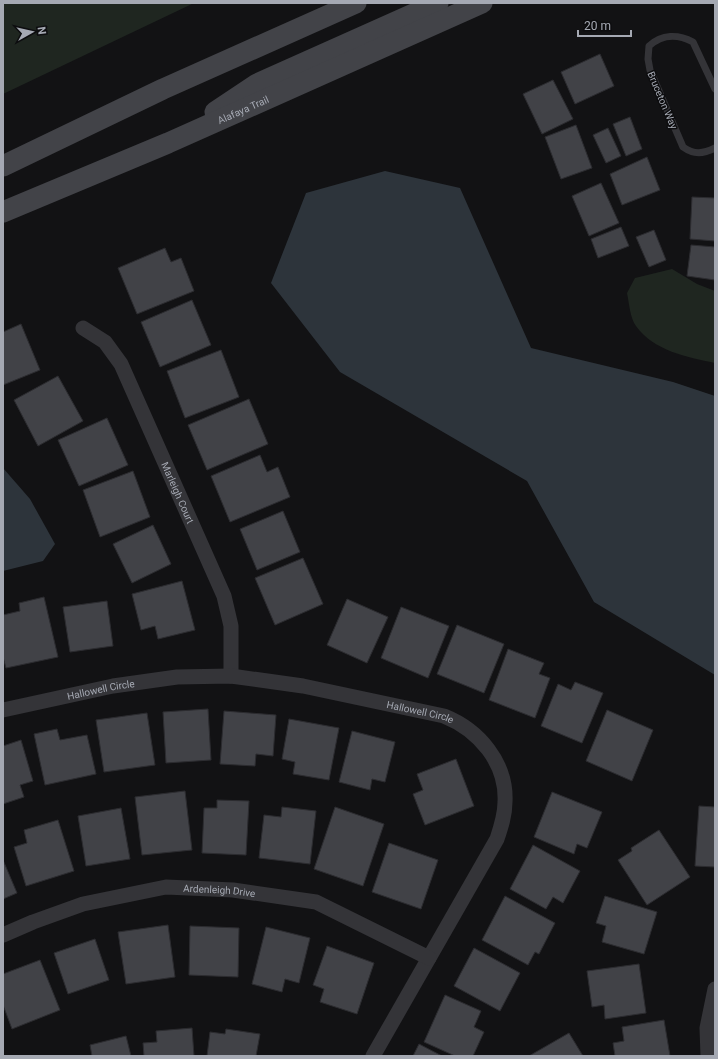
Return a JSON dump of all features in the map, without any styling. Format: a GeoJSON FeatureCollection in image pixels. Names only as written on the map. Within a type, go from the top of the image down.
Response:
{"type":"FeatureCollection","features":[{"type":"Feature","properties":{"kind":"main road"},"geometry":{"type":"LineString","coordinates":[[3,166],[163,89],[356,3]]}},
{"type":"Feature","properties":{"kind":"main road"},"geometry":{"type":"LineString","coordinates":[[168,143],[256,84],[438,3]]}},
{"type":"Feature","properties":{"kind":"main road","name":"Alafaya Trail"},"geometry":{"type":"LineString","coordinates":[[3,212],[168,143],[482,3]]}},
{"type":"Feature","properties":{"kind":"street","name":"Marleigh Court"},"geometry":{"type":"LineString","coordinates":[[83,328],[105,342],[114,352],[219,583],[231,626],[233,644],[231,676]]}},
{"type":"Feature","properties":{"kind":"street","name":"Hallowell Circle"},"geometry":{"type":"LineString","coordinates":[[3,710],[113,686],[177,677],[231,676],[303,686],[444,716],[469,729],[490,751],[498,767],[504,784],[505,801],[503,820],[497,839],[373,1056]]}},
{"type":"Feature","properties":{"kind":"street","name":"Ardenleigh Drive"},"geometry":{"type":"LineString","coordinates":[[3,935],[32,922],[83,904],[166,887],[233,890],[316,902],[429,958]]}},
{"type":"Feature","properties":{"kind":"street"},"geometry":{"type":"LineString","coordinates":[[708,1056],[707,1028],[715,989]]}},
{"type":"Feature","properties":{"kind":"lane","name":"Bruceton Way"},"geometry":{"type":"LineString","coordinates":[[715,90],[693,42],[680,36],[671,36],[649,46],[648,58],[650,70],[683,147],[691,152],[700,154],[715,148]]}},
{"type":"Feature","properties":{"kind":"shaded area"},"geometry":{"type":"Polygon","coordinates":[[[3,3],[194,3],[3,94],[3,3]]]}},
{"type":"Feature","properties":{"kind":"shaded area"},"geometry":{"type":"Polygon","coordinates":[[[385,171],[460,188],[531,348],[673,382],[715,396],[715,675],[594,602],[527,481],[340,372],[271,283],[306,193],[385,171]]]}},
{"type":"Feature","properties":{"kind":"shaded area"},"geometry":{"type":"Polygon","coordinates":[[[672,269],[697,284],[715,291],[715,363],[672,352],[643,335],[634,323],[627,293],[635,278],[672,269]]]}},
{"type":"Feature","properties":{"kind":"shaded area"},"geometry":{"type":"Polygon","coordinates":[[[3,468],[30,499],[55,544],[43,561],[3,571],[3,468]]]}},
{"type":"Feature","properties":{"kind":"building"},"geometry":{"type":"Polygon","coordinates":[[[600,54],[614,86],[575,104],[561,72],[600,54]]]}},
{"type":"Feature","properties":{"kind":"building"},"geometry":{"type":"Polygon","coordinates":[[[553,80],[573,119],[542,134],[523,94],[553,80]]]}},
{"type":"Feature","properties":{"kind":"building"},"geometry":{"type":"Polygon","coordinates":[[[630,117],[642,149],[626,156],[613,124],[630,117]]]}},
{"type":"Feature","properties":{"kind":"building"},"geometry":{"type":"Polygon","coordinates":[[[576,125],[592,168],[561,179],[545,137],[576,125]]]}},
{"type":"Feature","properties":{"kind":"building"},"geometry":{"type":"Polygon","coordinates":[[[608,128],[621,156],[606,163],[593,135],[608,128]]]}},
{"type":"Feature","properties":{"kind":"building"},"geometry":{"type":"Polygon","coordinates":[[[647,157],[660,190],[622,205],[610,174],[647,157]]]}},
{"type":"Feature","properties":{"kind":"building"},"geometry":{"type":"Polygon","coordinates":[[[601,183],[619,223],[589,236],[572,196],[601,183]]]}},
{"type":"Feature","properties":{"kind":"building"},"geometry":{"type":"Polygon","coordinates":[[[692,197],[715,198],[715,241],[690,239],[692,197]]]}},
{"type":"Feature","properties":{"kind":"building"},"geometry":{"type":"Polygon","coordinates":[[[621,227],[629,246],[598,258],[591,239],[621,227]]]}},
{"type":"Feature","properties":{"kind":"building"},"geometry":{"type":"Polygon","coordinates":[[[654,230],[666,260],[649,267],[636,237],[654,230]]]}},
{"type":"Feature","properties":{"kind":"building"},"geometry":{"type":"Polygon","coordinates":[[[691,245],[715,247],[715,280],[687,276],[691,245]]]}},
{"type":"Feature","properties":{"kind":"building"},"geometry":{"type":"Polygon","coordinates":[[[165,248],[171,262],[181,258],[194,291],[137,314],[118,268],[165,248]]]}},
{"type":"Feature","properties":{"kind":"building"},"geometry":{"type":"Polygon","coordinates":[[[192,300],[211,345],[160,367],[141,322],[192,300]]]}},
{"type":"Feature","properties":{"kind":"building"},"geometry":{"type":"Polygon","coordinates":[[[21,324],[40,370],[3,385],[3,332],[21,324]]]}},
{"type":"Feature","properties":{"kind":"building"},"geometry":{"type":"Polygon","coordinates":[[[221,350],[239,397],[185,418],[167,371],[221,350]]]}},
{"type":"Feature","properties":{"kind":"building"},"geometry":{"type":"Polygon","coordinates":[[[58,376],[83,421],[38,446],[14,400],[58,376]]]}},
{"type":"Feature","properties":{"kind":"building"},"geometry":{"type":"Polygon","coordinates":[[[249,399],[268,444],[207,470],[188,425],[249,399]]]}},
{"type":"Feature","properties":{"kind":"building"},"geometry":{"type":"Polygon","coordinates":[[[107,418],[128,465],[79,486],[58,440],[107,418]]]}},
{"type":"Feature","properties":{"kind":"building"},"geometry":{"type":"Polygon","coordinates":[[[260,455],[267,472],[278,467],[290,497],[230,522],[211,476],[260,455]]]}},
{"type":"Feature","properties":{"kind":"building"},"geometry":{"type":"Polygon","coordinates":[[[133,471],[150,517],[100,537],[83,490],[133,471]]]}},
{"type":"Feature","properties":{"kind":"building"},"geometry":{"type":"Polygon","coordinates":[[[283,511],[300,552],[257,570],[240,529],[283,511]]]}},
{"type":"Feature","properties":{"kind":"building"},"geometry":{"type":"Polygon","coordinates":[[[153,525],[171,564],[132,583],[113,544],[153,525]]]}},
{"type":"Feature","properties":{"kind":"building"},"geometry":{"type":"Polygon","coordinates":[[[303,558],[323,604],[275,625],[255,578],[303,558]]]}},
{"type":"Feature","properties":{"kind":"building"},"geometry":{"type":"Polygon","coordinates":[[[182,581],[195,630],[158,639],[155,626],[141,630],[132,594],[182,581]]]}},
{"type":"Feature","properties":{"kind":"building"},"geometry":{"type":"Polygon","coordinates":[[[44,597],[58,657],[6,668],[3,657],[3,615],[20,611],[19,603],[44,597]]]}},
{"type":"Feature","properties":{"kind":"building"},"geometry":{"type":"Polygon","coordinates":[[[347,599],[388,617],[367,663],[327,645],[347,599]]]}},
{"type":"Feature","properties":{"kind":"building"},"geometry":{"type":"Polygon","coordinates":[[[107,601],[113,646],[70,652],[63,607],[107,601]]]}},
{"type":"Feature","properties":{"kind":"building"},"geometry":{"type":"Polygon","coordinates":[[[401,607],[449,626],[428,678],[381,658],[401,607]]]}},
{"type":"Feature","properties":{"kind":"building"},"geometry":{"type":"Polygon","coordinates":[[[457,625],[504,644],[484,693],[437,674],[457,625]]]}},
{"type":"Feature","properties":{"kind":"building"},"geometry":{"type":"Polygon","coordinates":[[[508,649],[544,663],[539,674],[550,678],[535,718],[489,700],[508,649]]]}},
{"type":"Feature","properties":{"kind":"building"},"geometry":{"type":"Polygon","coordinates":[[[575,682],[603,693],[582,743],[541,726],[558,684],[571,690],[575,682]]]}},
{"type":"Feature","properties":{"kind":"building"},"geometry":{"type":"Polygon","coordinates":[[[208,709],[211,760],[166,763],[163,712],[208,709]]]}},
{"type":"Feature","properties":{"kind":"building"},"geometry":{"type":"Polygon","coordinates":[[[607,710],[653,730],[632,781],[586,761],[607,710]]]}},
{"type":"Feature","properties":{"kind":"building"},"geometry":{"type":"Polygon","coordinates":[[[224,711],[276,715],[273,756],[256,754],[255,766],[220,764],[224,711]]]}},
{"type":"Feature","properties":{"kind":"building"},"geometry":{"type":"Polygon","coordinates":[[[147,713],[155,765],[104,772],[96,720],[147,713]]]}},
{"type":"Feature","properties":{"kind":"building"},"geometry":{"type":"Polygon","coordinates":[[[289,719],[339,728],[329,780],[293,774],[295,762],[282,759],[289,719]]]}},
{"type":"Feature","properties":{"kind":"building"},"geometry":{"type":"Polygon","coordinates":[[[57,729],[60,740],[87,735],[96,774],[45,785],[34,734],[57,729]]]}},
{"type":"Feature","properties":{"kind":"building"},"geometry":{"type":"Polygon","coordinates":[[[352,731],[395,742],[385,782],[372,779],[370,790],[339,782],[352,731]]]}},
{"type":"Feature","properties":{"kind":"building"},"geometry":{"type":"Polygon","coordinates":[[[21,740],[33,781],[20,785],[24,797],[3,804],[3,746],[21,740]]]}},
{"type":"Feature","properties":{"kind":"building"},"geometry":{"type":"Polygon","coordinates":[[[456,759],[474,806],[425,825],[413,794],[423,790],[417,774],[456,759]]]}},
{"type":"Feature","properties":{"kind":"building"},"geometry":{"type":"Polygon","coordinates":[[[185,791],[192,850],[142,855],[135,797],[185,791]]]}},
{"type":"Feature","properties":{"kind":"building"},"geometry":{"type":"Polygon","coordinates":[[[552,792],[602,812],[587,848],[577,844],[574,854],[534,837],[552,792]]]}},
{"type":"Feature","properties":{"kind":"building"},"geometry":{"type":"Polygon","coordinates":[[[217,800],[249,801],[246,855],[202,853],[204,808],[217,808],[217,800]]]}},
{"type":"Feature","properties":{"kind":"building"},"geometry":{"type":"Polygon","coordinates":[[[699,806],[715,807],[715,867],[695,866],[699,806]]]}},
{"type":"Feature","properties":{"kind":"building"},"geometry":{"type":"Polygon","coordinates":[[[282,807],[316,811],[310,864],[259,858],[264,815],[281,817],[282,807]]]}},
{"type":"Feature","properties":{"kind":"building"},"geometry":{"type":"Polygon","coordinates":[[[335,807],[384,824],[363,886],[314,869],[335,807]]]}},
{"type":"Feature","properties":{"kind":"building"},"geometry":{"type":"Polygon","coordinates":[[[121,808],[130,859],[86,866],[78,816],[121,808]]]}},
{"type":"Feature","properties":{"kind":"building"},"geometry":{"type":"Polygon","coordinates":[[[58,820],[74,871],[26,886],[14,847],[27,843],[24,830],[58,820]]]}},
{"type":"Feature","properties":{"kind":"building"},"geometry":{"type":"Polygon","coordinates":[[[659,830],[690,877],[647,905],[618,860],[632,851],[631,848],[659,830]]]}},
{"type":"Feature","properties":{"kind":"building"},"geometry":{"type":"Polygon","coordinates":[[[389,843],[438,860],[421,909],[372,892],[389,843]]]}},
{"type":"Feature","properties":{"kind":"building"},"geometry":{"type":"Polygon","coordinates":[[[533,845],[580,871],[563,903],[553,897],[546,909],[510,889],[533,845]]]}},
{"type":"Feature","properties":{"kind":"building"},"geometry":{"type":"Polygon","coordinates":[[[3,860],[17,893],[3,899],[3,860]]]}},
{"type":"Feature","properties":{"kind":"building"},"geometry":{"type":"Polygon","coordinates":[[[505,896],[555,923],[539,954],[535,952],[528,965],[482,940],[505,896]]]}},
{"type":"Feature","properties":{"kind":"building"},"geometry":{"type":"Polygon","coordinates":[[[605,896],[657,912],[644,954],[602,942],[606,926],[596,923],[605,896]]]}},
{"type":"Feature","properties":{"kind":"building"},"geometry":{"type":"Polygon","coordinates":[[[168,925],[175,977],[126,984],[118,932],[168,925]]]}},
{"type":"Feature","properties":{"kind":"building"},"geometry":{"type":"Polygon","coordinates":[[[190,926],[239,928],[238,977],[189,975],[190,926]]]}},
{"type":"Feature","properties":{"kind":"building"},"geometry":{"type":"Polygon","coordinates":[[[266,927],[310,938],[299,983],[285,979],[282,992],[252,984],[266,927]]]}},
{"type":"Feature","properties":{"kind":"building"},"geometry":{"type":"Polygon","coordinates":[[[95,939],[109,980],[68,994],[54,953],[95,939]]]}},
{"type":"Feature","properties":{"kind":"building"},"geometry":{"type":"Polygon","coordinates":[[[327,946],[374,963],[357,1014],[320,1002],[324,989],[313,985],[327,946]]]}},
{"type":"Feature","properties":{"kind":"building"},"geometry":{"type":"Polygon","coordinates":[[[474,948],[520,973],[500,1011],[454,986],[474,948]]]}},
{"type":"Feature","properties":{"kind":"building"},"geometry":{"type":"Polygon","coordinates":[[[40,960],[60,1010],[12,1029],[3,1005],[3,974],[40,960]]]}},
{"type":"Feature","properties":{"kind":"building"},"geometry":{"type":"Polygon","coordinates":[[[639,964],[646,1013],[605,1019],[604,1005],[592,1007],[587,971],[639,964]]]}},
{"type":"Feature","properties":{"kind":"building"},"geometry":{"type":"Polygon","coordinates":[[[445,995],[481,1011],[474,1027],[484,1032],[473,1056],[455,1056],[424,1042],[445,995]]]}},
{"type":"Feature","properties":{"kind":"building"},"geometry":{"type":"Polygon","coordinates":[[[664,1020],[670,1056],[615,1056],[613,1043],[624,1041],[622,1027],[664,1020]]]}},
{"type":"Feature","properties":{"kind":"building"},"geometry":{"type":"Polygon","coordinates":[[[192,1028],[194,1056],[144,1056],[143,1043],[157,1042],[156,1031],[192,1028]]]}},
{"type":"Feature","properties":{"kind":"building"},"geometry":{"type":"Polygon","coordinates":[[[226,1029],[260,1034],[256,1056],[207,1056],[210,1032],[225,1034],[226,1029]]]}},
{"type":"Feature","properties":{"kind":"building"},"geometry":{"type":"Polygon","coordinates":[[[569,1033],[583,1056],[529,1056],[569,1033]]]}},
{"type":"Feature","properties":{"kind":"building"},"geometry":{"type":"Polygon","coordinates":[[[126,1036],[131,1056],[92,1056],[90,1045],[126,1036]]]}},
{"type":"Feature","properties":{"kind":"building"},"geometry":{"type":"Polygon","coordinates":[[[419,1044],[442,1056],[413,1056],[419,1044]]]}}]}
